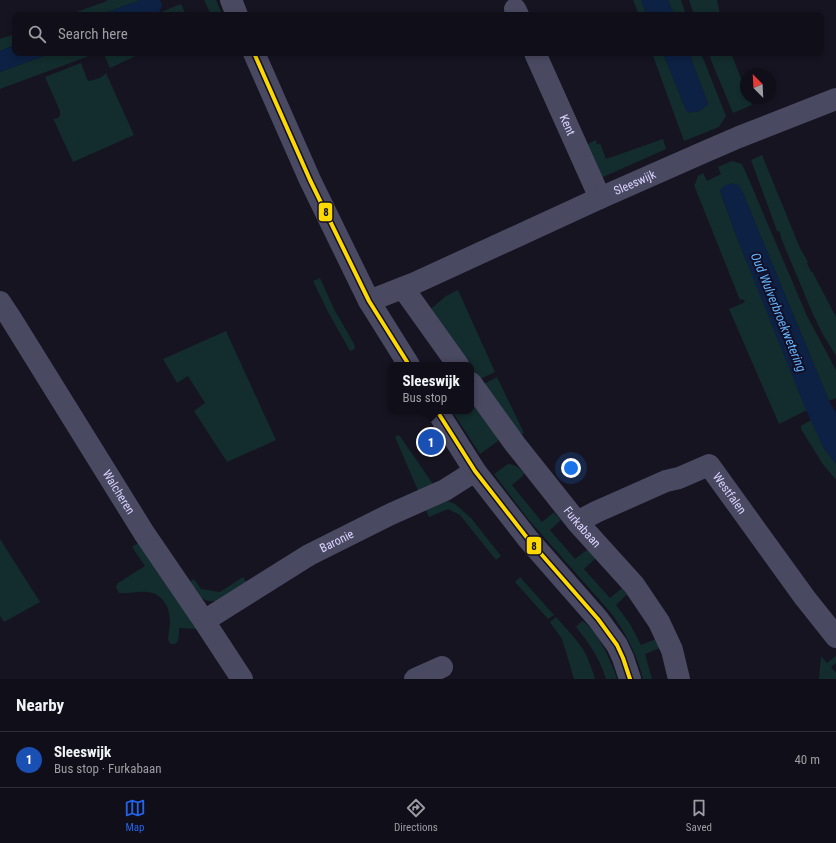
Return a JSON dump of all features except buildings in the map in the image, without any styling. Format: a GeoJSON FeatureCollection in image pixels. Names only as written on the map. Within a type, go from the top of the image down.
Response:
{"type":"FeatureCollection","features":[{"type":"Feature","properties":{"kind":"street"},"geometry":{"type":"LineString","coordinates":[[231,0],[236,12]]}},
{"type":"Feature","properties":{"kind":"street"},"geometry":{"type":"LineString","coordinates":[[255,56],[310,180],[370,301],[406,362]]}},
{"type":"Feature","properties":{"kind":"street","name":"Kent"},"geometry":{"type":"LineString","coordinates":[[536,56],[600,198]]}},
{"type":"Feature","properties":{"kind":"street","name":"Sleeswijk"},"geometry":{"type":"LineString","coordinates":[[370,301],[403,288],[702,153],[836,98]]}},
{"type":"Feature","properties":{"kind":"street"},"geometry":{"type":"LineString","coordinates":[[403,288],[456,362]]}},
{"type":"Feature","properties":{"kind":"street","name":"Walcheren"},"geometry":{"type":"LineString","coordinates":[[3,314],[144,533],[242,679]]}},
{"type":"Feature","properties":{"kind":"street","name":"Furkabaan"},"geometry":{"type":"LineString","coordinates":[[474,387],[515,444],[577,522],[634,585],[659,622],[672,650],[679,679]]}},
{"type":"Feature","properties":{"kind":"street"},"geometry":{"type":"LineString","coordinates":[[439,414],[475,471],[528,539],[598,619],[617,645],[630,679]]}},
{"type":"Feature","properties":{"kind":"street","name":"Westfalen"},"geometry":{"type":"LineString","coordinates":[[577,522],[666,481],[679,478],[709,465],[804,598],[836,636]]}},
{"type":"Feature","properties":{"kind":"street","name":"Baronie"},"geometry":{"type":"LineString","coordinates":[[204,621],[309,556],[391,514],[445,490],[475,471]]}},
{"type":"Feature","properties":{"kind":"street"},"geometry":{"type":"LineString","coordinates":[[415,679],[442,667]]}},
{"type":"Feature","properties":{"kind":"green space"},"geometry":{"type":"Polygon","coordinates":[[[141,0],[107,12],[76,12],[107,1],[141,0]]]}},
{"type":"Feature","properties":{"kind":"green space"},"geometry":{"type":"Polygon","coordinates":[[[204,0],[216,0],[221,12],[210,12],[204,0]]]}},
{"type":"Feature","properties":{"kind":"green space"},"geometry":{"type":"Polygon","coordinates":[[[633,0],[641,0],[646,12],[638,12],[633,0]]]}},
{"type":"Feature","properties":{"kind":"green space"},"geometry":{"type":"Polygon","coordinates":[[[668,0],[681,0],[685,12],[673,12],[668,0]]]}},
{"type":"Feature","properties":{"kind":"green space"},"geometry":{"type":"Polygon","coordinates":[[[689,0],[717,0],[719,12],[693,12],[689,0]]]}},
{"type":"Feature","properties":{"kind":"green space"},"geometry":{"type":"Polygon","coordinates":[[[181,4],[185,12],[161,12],[181,4]]]}},
{"type":"Feature","properties":{"kind":"green space"},"geometry":{"type":"Polygon","coordinates":[[[12,35],[12,46],[0,51],[0,39],[12,35]]]}},
{"type":"Feature","properties":{"kind":"green space"},"geometry":{"type":"Polygon","coordinates":[[[43,56],[89,56],[0,89],[0,72],[43,56]]]}},
{"type":"Feature","properties":{"kind":"green space"},"geometry":{"type":"Polygon","coordinates":[[[104,56],[136,56],[110,68],[104,56]]]}},
{"type":"Feature","properties":{"kind":"green space"},"geometry":{"type":"Polygon","coordinates":[[[653,56],[664,56],[687,112],[696,112],[708,104],[690,56],[702,56],[726,116],[719,127],[684,141],[653,56]]]}},
{"type":"Feature","properties":{"kind":"green space"},"geometry":{"type":"Polygon","coordinates":[[[709,56],[732,56],[740,76],[740,104],[752,105],[733,113],[709,56]]]}},
{"type":"Feature","properties":{"kind":"green space"},"geometry":{"type":"Polygon","coordinates":[[[81,63],[89,81],[106,73],[134,135],[73,162],[53,118],[58,118],[60,111],[45,77],[81,63]]]}},
{"type":"Feature","properties":{"kind":"green space"},"geometry":{"type":"Polygon","coordinates":[[[663,139],[666,149],[601,178],[586,145],[596,140],[597,145],[600,143],[606,159],[663,139]]]}},
{"type":"Feature","properties":{"kind":"green space"},"geometry":{"type":"Polygon","coordinates":[[[762,155],[800,248],[808,262],[807,263],[811,272],[812,271],[836,317],[836,356],[822,333],[812,312],[781,238],[780,232],[777,231],[751,160],[762,155]]]}},
{"type":"Feature","properties":{"kind":"green space"},"geometry":{"type":"Polygon","coordinates":[[[732,161],[742,164],[807,316],[836,370],[836,398],[829,401],[742,191],[730,186],[723,188],[720,191],[736,235],[807,410],[779,424],[729,309],[745,302],[743,299],[740,300],[694,185],[698,176],[703,173],[707,181],[721,174],[718,167],[732,161]]]}},
{"type":"Feature","properties":{"kind":"green space"},"geometry":{"type":"Polygon","coordinates":[[[320,278],[334,309],[354,344],[355,349],[350,351],[327,310],[313,281],[320,278]]]}},
{"type":"Feature","properties":{"kind":"green space"},"geometry":{"type":"Polygon","coordinates":[[[458,290],[495,372],[476,381],[474,378],[474,362],[462,362],[426,313],[446,296],[458,290]]]}},
{"type":"Feature","properties":{"kind":"green space"},"geometry":{"type":"Polygon","coordinates":[[[226,331],[276,440],[227,462],[194,411],[205,403],[188,376],[177,383],[163,359],[226,331]]]}},
{"type":"Feature","properties":{"kind":"green space"},"geometry":{"type":"Polygon","coordinates":[[[497,377],[524,433],[518,436],[480,386],[497,377]]]}},
{"type":"Feature","properties":{"kind":"green space"},"geometry":{"type":"Polygon","coordinates":[[[474,400],[499,438],[498,441],[480,454],[454,414],[474,414],[474,400]]]}},
{"type":"Feature","properties":{"kind":"green space"},"geometry":{"type":"Polygon","coordinates":[[[811,420],[824,448],[836,464],[836,480],[822,463],[801,429],[801,426],[811,420]]]}},
{"type":"Feature","properties":{"kind":"green space"},"geometry":{"type":"Polygon","coordinates":[[[399,435],[433,484],[419,493],[395,437],[399,435]]]}},
{"type":"Feature","properties":{"kind":"green space"},"geometry":{"type":"Polygon","coordinates":[[[508,464],[521,469],[524,473],[523,476],[512,485],[542,522],[554,512],[561,520],[550,530],[575,559],[588,549],[596,558],[584,569],[610,598],[622,588],[627,594],[616,605],[630,624],[641,645],[656,639],[660,648],[645,654],[652,679],[643,679],[638,661],[630,644],[611,613],[528,519],[494,474],[508,464]]]}},
{"type":"Feature","properties":{"kind":"green space"},"geometry":{"type":"Polygon","coordinates":[[[448,501],[455,504],[471,518],[501,556],[496,560],[460,515],[448,509],[429,517],[426,510],[448,501]]]}},
{"type":"Feature","properties":{"kind":"green space"},"geometry":{"type":"Polygon","coordinates":[[[0,539],[40,602],[4,622],[0,616],[0,539]]]}},
{"type":"Feature","properties":{"kind":"green space"},"geometry":{"type":"Polygon","coordinates":[[[138,543],[196,626],[196,629],[179,628],[179,638],[175,644],[171,644],[168,640],[170,616],[167,606],[161,598],[147,592],[119,593],[116,587],[118,583],[145,566],[132,547],[138,543]]]}},
{"type":"Feature","properties":{"kind":"green space"},"geometry":{"type":"Polygon","coordinates":[[[243,577],[247,583],[216,601],[208,601],[201,598],[189,582],[194,579],[201,589],[220,592],[243,577]]]}},
{"type":"Feature","properties":{"kind":"green space"},"geometry":{"type":"Polygon","coordinates":[[[520,577],[554,615],[548,619],[515,582],[520,577]]]}},
{"type":"Feature","properties":{"kind":"green space"},"geometry":{"type":"Polygon","coordinates":[[[556,617],[583,649],[595,679],[574,679],[562,639],[550,622],[556,617]]]}},
{"type":"Feature","properties":{"kind":"green space"},"geometry":{"type":"Polygon","coordinates":[[[582,621],[598,638],[608,656],[617,679],[606,679],[594,652],[576,627],[582,621]]]}},
{"type":"Feature","properties":{"kind":"green space"},"geometry":{"type":"Polygon","coordinates":[[[821,656],[827,663],[836,656],[836,663],[831,667],[836,673],[836,679],[819,679],[821,656]]]}},
{"type":"Feature","properties":{"kind":"water"},"geometry":{"type":"Polygon","coordinates":[[[141,0],[160,0],[162,5],[159,12],[107,12],[141,0]]]}},
{"type":"Feature","properties":{"kind":"water"},"geometry":{"type":"Polygon","coordinates":[[[641,0],[668,0],[673,12],[646,12],[641,0]]]}},
{"type":"Feature","properties":{"kind":"water"},"geometry":{"type":"Polygon","coordinates":[[[12,46],[12,56],[43,56],[0,72],[0,51],[12,46]]]}},
{"type":"Feature","properties":{"kind":"water"},"geometry":{"type":"Polygon","coordinates":[[[664,56],[690,56],[708,104],[699,111],[687,112],[664,56]]]}},
{"type":"Feature","properties":{"kind":"water","name":"Oud Wulverbroekwetering"},"geometry":{"type":"Polygon","coordinates":[[[731,183],[739,185],[742,191],[829,401],[836,413],[836,464],[824,448],[805,408],[736,235],[720,190],[724,186],[731,183]]]}},
{"type":"Feature","properties":{"kind":"transit line","name":"8"},"geometry":{"type":"LineString","coordinates":[[255,56],[310,180],[369,301],[407,362]]}},
{"type":"Feature","properties":{"kind":"transit line","name":"8"},"geometry":{"type":"LineString","coordinates":[[439,414],[475,471],[528,539],[598,619],[617,645],[630,679]]}},
{"type":"Feature","properties":{"kind":"place","name":"Sleeswijk"},"geometry":{"type":"Point","coordinates":[431,442]}}]}
